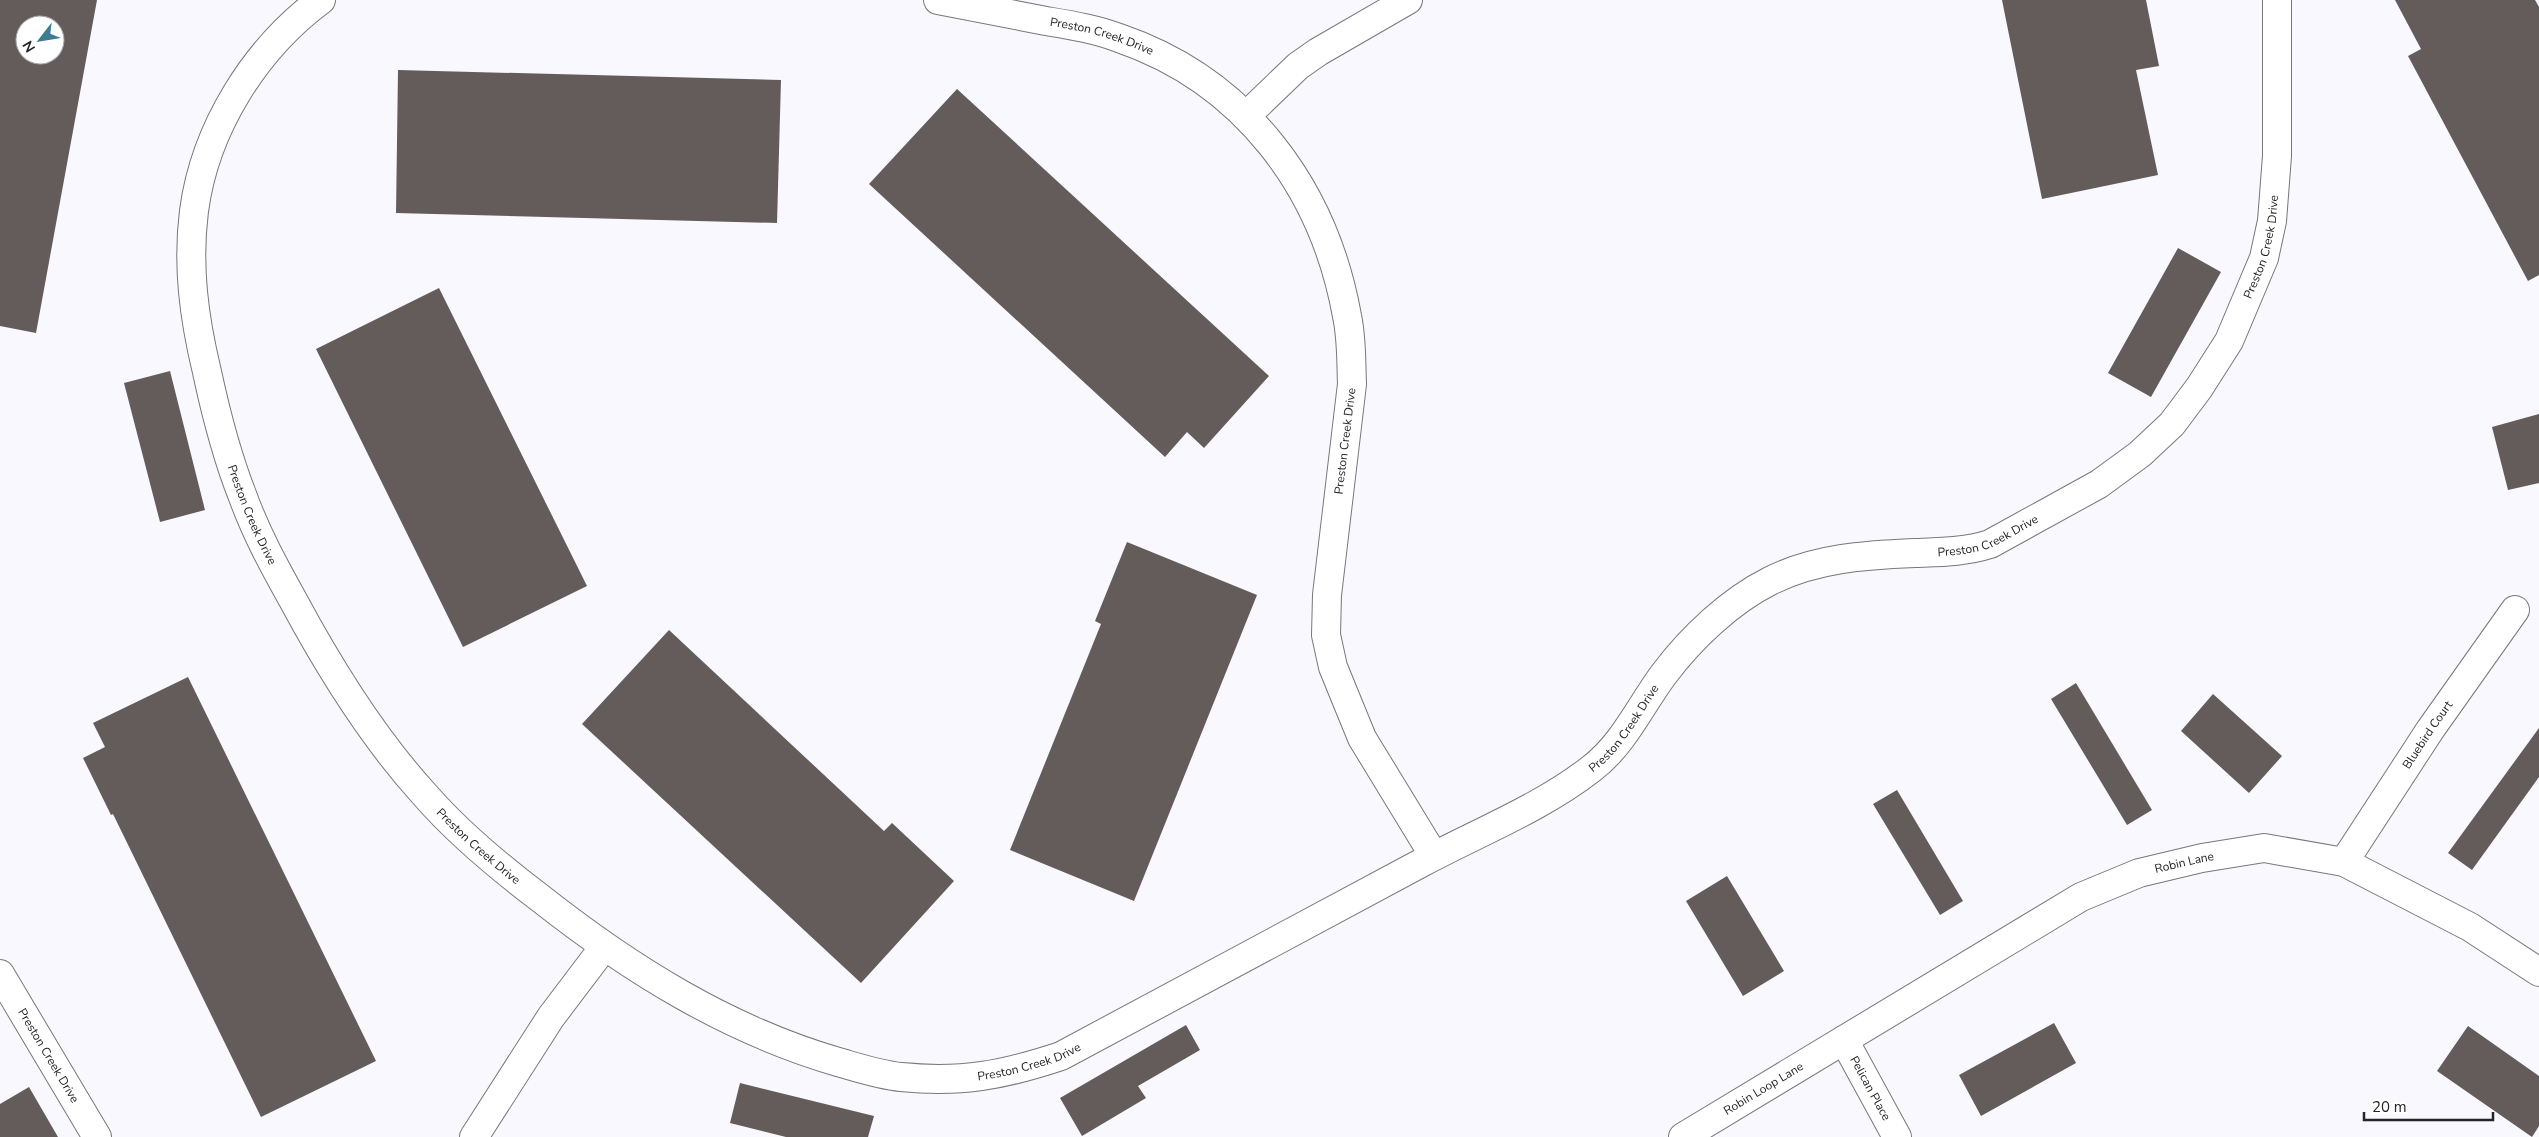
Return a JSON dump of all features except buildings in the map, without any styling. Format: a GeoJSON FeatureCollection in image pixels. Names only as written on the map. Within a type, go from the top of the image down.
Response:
{"type":"FeatureCollection","features":[{"type":"Feature","properties":{"kind":"street","name":"Preston Creek Drive"},"geometry":{"type":"LineString","coordinates":[[321,0],[295,19],[278,37],[248,76],[223,117],[204,167],[193,217],[190,252],[192,301],[215,409],[242,494],[263,545],[331,669],[397,763],[466,838],[604,947],[710,1011],[780,1043],[848,1065],[897,1077],[941,1080],[982,1078],[1018,1070],[1061,1056],[1434,856],[1564,789],[1593,768],[1616,745],[1664,675],[1688,647],[1712,623],[1770,581],[1806,566],[1836,560],[1872,555],[1972,550],[1990,544],[2099,484],[2140,454],[2172,424],[2199,388],[2229,341],[2264,258],[2272,221],[2278,156],[2277,0]]}},
{"type":"Feature","properties":{"kind":"street","name":"Preston Creek Drive"},"geometry":{"type":"LineString","coordinates":[[938,0],[1082,28],[1118,37],[1176,62],[1208,84],[1247,116],[1283,159],[1316,215],[1330,246],[1348,318],[1352,384],[1327,595],[1326,635],[1333,667],[1362,738],[1434,856]]}},
{"type":"Feature","properties":{"kind":"street"},"geometry":{"type":"LineString","coordinates":[[1247,116],[1298,66],[1408,0]]}},
{"type":"Feature","properties":{"kind":"street","name":"Bluebird Court"},"geometry":{"type":"LineString","coordinates":[[2344,862],[2430,730],[2515,610]]}},
{"type":"Feature","properties":{"kind":"street","name":"Robin Lane"},"geometry":{"type":"LineString","coordinates":[[1844,1040],[2081,897],[2139,873],[2202,858],[2264,848],[2344,862],[2470,927],[2539,972]]}},
{"type":"Feature","properties":{"kind":"street"},"geometry":{"type":"LineString","coordinates":[[474,1137],[551,1017],[604,947]]}},
{"type":"Feature","properties":{"kind":"street","name":"Preston Creek Drive"},"geometry":{"type":"LineString","coordinates":[[0,974],[97,1137]]}},
{"type":"Feature","properties":{"kind":"street","name":"Robin Loop Lane"},"geometry":{"type":"LineString","coordinates":[[1683,1137],[1844,1040]]}},
{"type":"Feature","properties":{"kind":"street","name":"Pelican Place"},"geometry":{"type":"LineString","coordinates":[[1844,1040],[1897,1137]]}}]}
